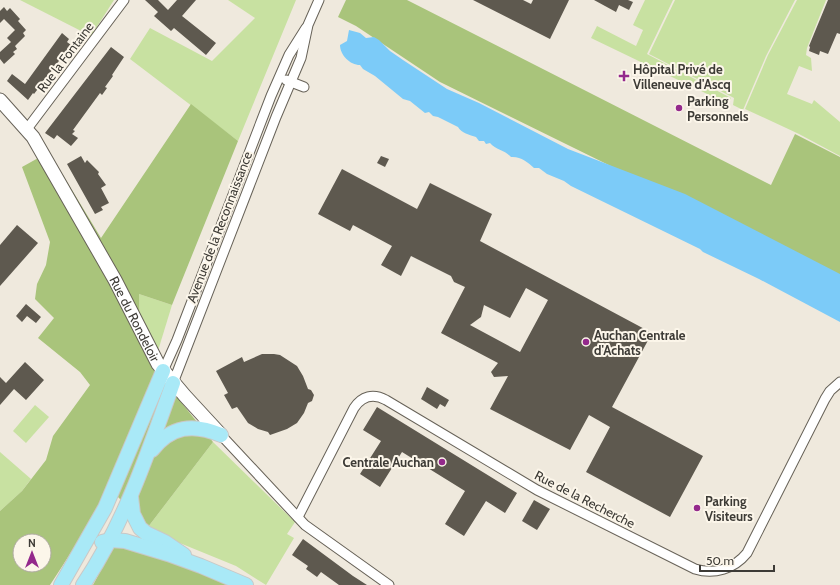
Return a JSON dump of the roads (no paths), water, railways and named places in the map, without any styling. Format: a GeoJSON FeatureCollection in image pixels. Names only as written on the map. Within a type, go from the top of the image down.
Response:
{"type":"FeatureCollection","features":[{"type":"Feature","properties":{"kind":"main road"},"geometry":{"type":"LineString","coordinates":[[61,585],[105,508],[163,371]]}},
{"type":"Feature","properties":{"kind":"main road"},"geometry":{"type":"LineString","coordinates":[[83,585],[119,524],[148,454],[173,383]]}},
{"type":"Feature","properties":{"kind":"main road"},"geometry":{"type":"LineString","coordinates":[[148,454],[159,441],[182,429],[200,429],[221,435]]}},
{"type":"Feature","properties":{"kind":"main road"},"geometry":{"type":"LineString","coordinates":[[131,496],[131,507],[140,528],[202,566]]}},
{"type":"Feature","properties":{"kind":"main road"},"geometry":{"type":"LineString","coordinates":[[79,554],[100,542],[110,540],[125,541],[202,566],[246,585]]}},
{"type":"Feature","properties":{"kind":"street","name":"Rue la Fontaine"},"geometry":{"type":"LineString","coordinates":[[27,129],[124,0]]}},
{"type":"Feature","properties":{"kind":"street","name":"Avenue de la Reconnaissance"},"geometry":{"type":"LineString","coordinates":[[163,371],[280,77],[293,47],[308,25],[319,0]]}},
{"type":"Feature","properties":{"kind":"street","name":"Avenue de la Reconnaissance"},"geometry":{"type":"LineString","coordinates":[[173,383],[304,49],[308,25]]}},
{"type":"Feature","properties":{"kind":"street"},"geometry":{"type":"LineString","coordinates":[[280,77],[304,87]]}},
{"type":"Feature","properties":{"kind":"street","name":"Rue du Rondeloir"},"geometry":{"type":"LineString","coordinates":[[0,100],[33,137],[115,280],[153,356],[163,371],[306,525],[389,585]]}},
{"type":"Feature","properties":{"kind":"street","name":"Rue de la Recherche"},"geometry":{"type":"LineString","coordinates":[[298,517],[358,401],[365,397],[377,396],[541,492],[695,569],[705,571],[721,570],[735,564],[747,553],[825,399],[830,391],[840,382]]}},
{"type":"Feature","properties":{"kind":"water"},"geometry":{"type":"Polygon","coordinates":[[[349,30],[360,33],[366,38],[374,37],[379,40],[390,51],[447,89],[479,103],[568,149],[685,194],[840,274],[840,322],[759,279],[703,252],[700,249],[547,174],[539,168],[534,168],[524,160],[518,157],[511,157],[490,143],[486,144],[484,141],[479,141],[476,137],[468,135],[458,127],[433,116],[429,112],[425,113],[410,101],[403,99],[375,76],[363,69],[360,65],[356,65],[346,59],[340,49],[340,45],[347,41],[349,30]]]}},
{"type":"Feature","properties":{"kind":"place","name":"Hôpital Privé de Villeneuve d'Ascq"},"geometry":{"type":"Point","coordinates":[624,76]}},
{"type":"Feature","properties":{"kind":"place","name":"Parking Personnels"},"geometry":{"type":"Point","coordinates":[679,108]}},
{"type":"Feature","properties":{"kind":"place","name":"Auchan Centrale d'Achats"},"geometry":{"type":"Point","coordinates":[586,342]}},
{"type":"Feature","properties":{"kind":"place","name":"Centrale Auchan"},"geometry":{"type":"Point","coordinates":[442,462]}},
{"type":"Feature","properties":{"kind":"place","name":"Parking Visiteurs"},"geometry":{"type":"Point","coordinates":[697,508]}}]}
